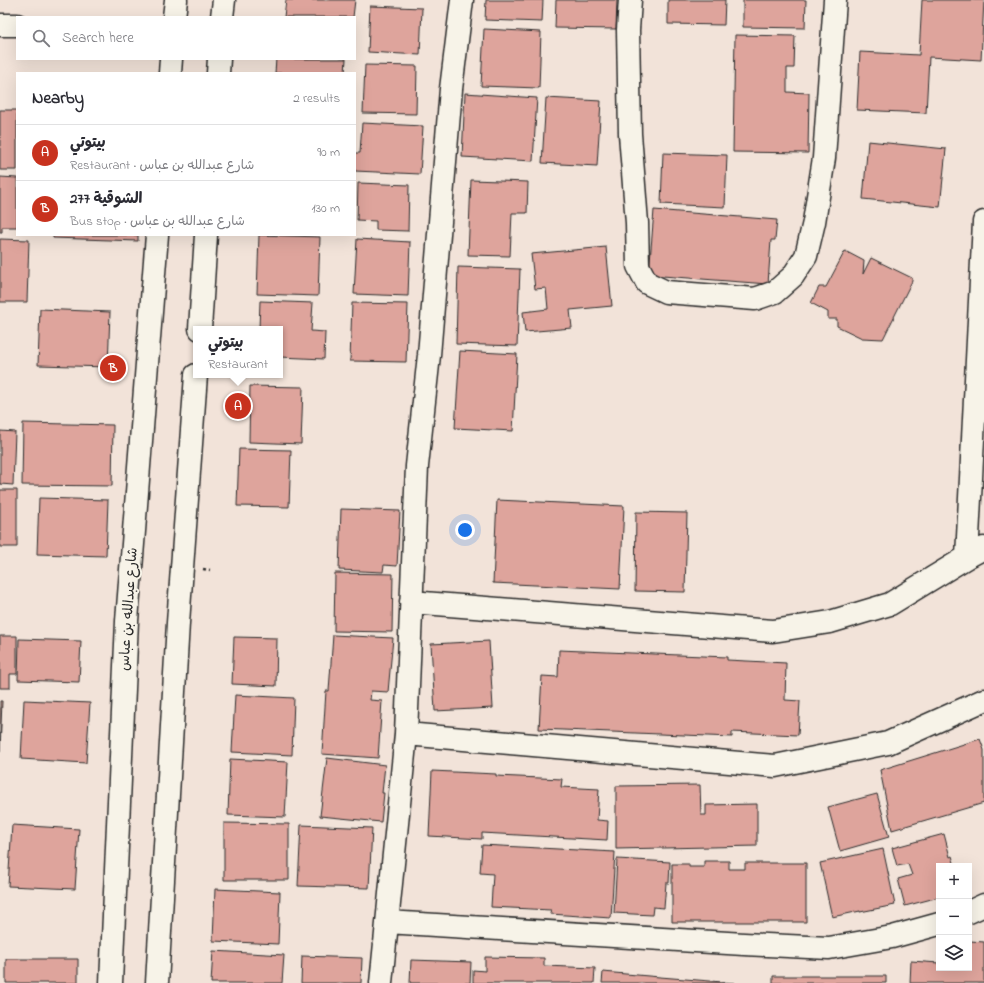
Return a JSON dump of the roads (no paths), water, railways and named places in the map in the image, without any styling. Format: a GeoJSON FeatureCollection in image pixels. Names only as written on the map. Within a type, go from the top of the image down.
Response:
{"type":"FeatureCollection","features":[{"type":"Feature","properties":{"kind":"street"},"geometry":{"type":"LineString","coordinates":[[174,16],[176,0]]}},
{"type":"Feature","properties":{"kind":"street"},"geometry":{"type":"LineString","coordinates":[[222,16],[224,0]]}},
{"type":"Feature","properties":{"kind":"street"},"geometry":{"type":"LineString","coordinates":[[381,983],[406,734],[417,466],[429,355],[451,89],[462,0]]}},
{"type":"Feature","properties":{"kind":"street"},"geometry":{"type":"LineString","coordinates":[[630,0],[628,30],[630,134],[637,223],[638,266],[646,283],[666,292],[755,299],[775,292],[793,276],[806,256],[814,222],[824,158],[835,0]]}},
{"type":"Feature","properties":{"kind":"street"},"geometry":{"type":"LineString","coordinates":[[0,25],[16,25]]}},
{"type":"Feature","properties":{"kind":"street"},"geometry":{"type":"LineString","coordinates":[[170,72],[171,60]]}},
{"type":"Feature","properties":{"kind":"street"},"geometry":{"type":"LineString","coordinates":[[218,72],[219,60]]}},
{"type":"Feature","properties":{"kind":"street"},"geometry":{"type":"LineString","coordinates":[[412,602],[773,631],[830,622],[890,604],[975,552],[984,222]]}},
{"type":"Feature","properties":{"kind":"street","name":"شارع عبدالله بن عباس"},"geometry":{"type":"LineString","coordinates":[[111,983],[127,621],[157,236]]}},
{"type":"Feature","properties":{"kind":"street"},"geometry":{"type":"LineString","coordinates":[[200,326],[206,236]]}},
{"type":"Feature","properties":{"kind":"street"},"geometry":{"type":"LineString","coordinates":[[156,983],[178,623],[196,378]]}},
{"type":"Feature","properties":{"kind":"street"},"geometry":{"type":"LineString","coordinates":[[406,734],[775,766],[888,743],[984,700]]}},
{"type":"Feature","properties":{"kind":"street"},"geometry":{"type":"LineString","coordinates":[[972,911],[984,905]]}},
{"type":"Feature","properties":{"kind":"street"},"geometry":{"type":"LineString","coordinates":[[387,922],[829,948],[892,938],[936,925]]}},
{"type":"Feature","properties":{"kind":"place","name":"الشوقية 277"},"geometry":{"type":"Point","coordinates":[113,368]}},
{"type":"Feature","properties":{"kind":"place","name":"بيتوتي"},"geometry":{"type":"Point","coordinates":[238,406]}}]}
